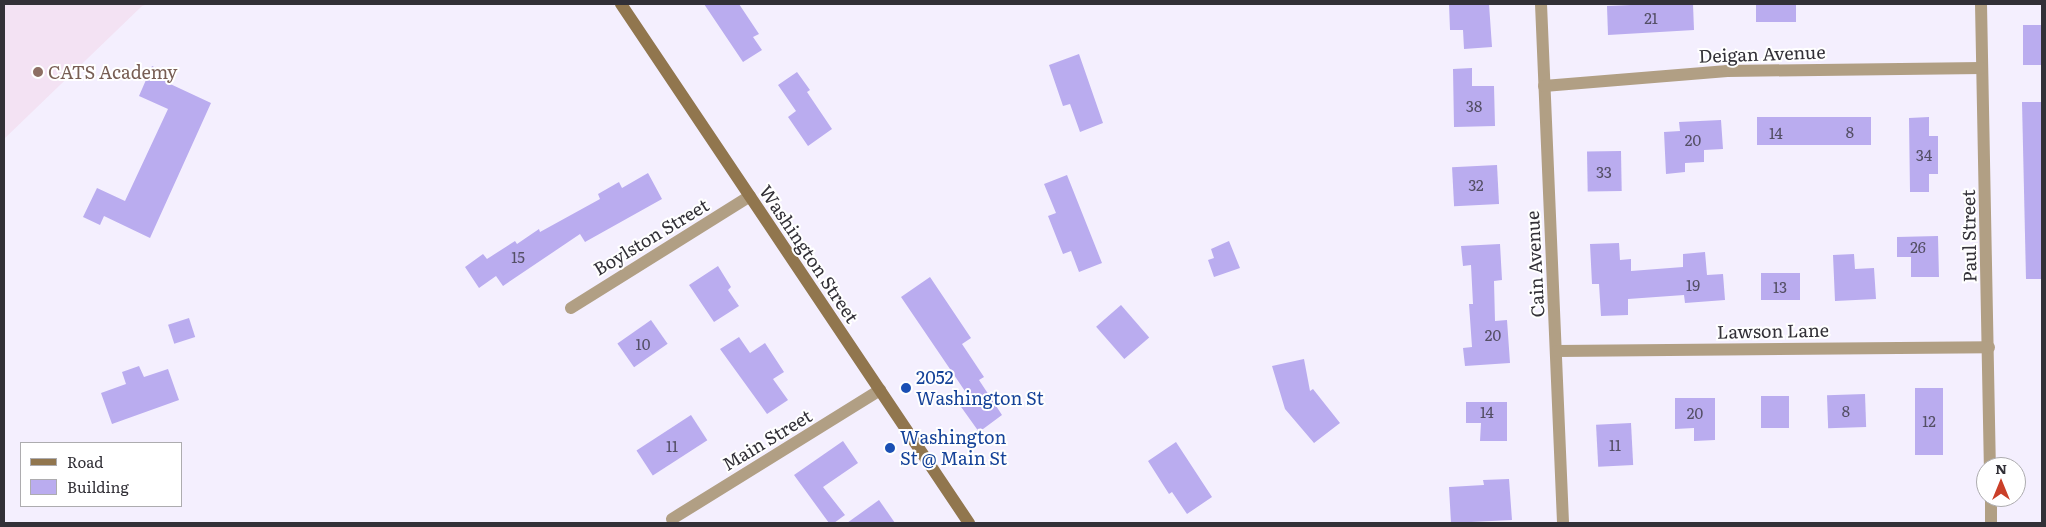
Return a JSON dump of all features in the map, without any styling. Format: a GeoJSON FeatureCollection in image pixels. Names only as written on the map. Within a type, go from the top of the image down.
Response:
{"type":"FeatureCollection","features":[{"type":"Feature","properties":{"kind":"main road","name":"Washington Street"},"geometry":{"type":"LineString","coordinates":[[621,4],[969,523]]}},
{"type":"Feature","properties":{"kind":"street","name":"Cain Avenue"},"geometry":{"type":"LineString","coordinates":[[1540,4],[1557,351],[1563,523]]}},
{"type":"Feature","properties":{"kind":"street","name":"Paul Street"},"geometry":{"type":"LineString","coordinates":[[1982,4],[1990,457]]}},
{"type":"Feature","properties":{"kind":"street","name":"Deigan Avenue"},"geometry":{"type":"LineString","coordinates":[[1544,86],[1727,71],[1982,68]]}},
{"type":"Feature","properties":{"kind":"street","name":"Boylston Street"},"geometry":{"type":"LineString","coordinates":[[571,308],[750,196]]}},
{"type":"Feature","properties":{"kind":"street","name":"Lawson Lane"},"geometry":{"type":"LineString","coordinates":[[1557,351],[1989,347]]}},
{"type":"Feature","properties":{"kind":"street","name":"Main Street"},"geometry":{"type":"LineString","coordinates":[[672,519],[880,390]]}},
{"type":"Feature","properties":{"kind":"street"},"geometry":{"type":"LineString","coordinates":[[1991,507],[1991,523]]}},
{"type":"Feature","properties":{"kind":"shaded area","name":"CATS Academy"},"geometry":{"type":"Polygon","coordinates":[[[4,4],[148,4],[142,6],[4,139],[4,4]]]}},
{"type":"Feature","properties":{"kind":"building"},"geometry":{"type":"Polygon","coordinates":[[[704,4],[739,4],[759,34],[753,37],[762,50],[743,62],[704,4]]]}},
{"type":"Feature","properties":{"kind":"building"},"geometry":{"type":"Polygon","coordinates":[[[1449,4],[1489,4],[1492,47],[1464,49],[1463,30],[1450,30],[1449,4]]]}},
{"type":"Feature","properties":{"kind":"building"},"geometry":{"type":"Polygon","coordinates":[[[1693,4],[1694,30],[1608,35],[1607,6],[1693,4]]]}},
{"type":"Feature","properties":{"kind":"building"},"geometry":{"type":"Polygon","coordinates":[[[1756,4],[1796,4],[1796,22],[1756,22],[1756,4]]]}},
{"type":"Feature","properties":{"kind":"building"},"geometry":{"type":"Polygon","coordinates":[[[2023,25],[2042,25],[2042,65],[2023,65],[2023,25]]]}},
{"type":"Feature","properties":{"kind":"building"},"geometry":{"type":"Polygon","coordinates":[[[1079,54],[1103,123],[1080,132],[1070,104],[1063,106],[1049,65],[1079,54]]]}},
{"type":"Feature","properties":{"kind":"building"},"geometry":{"type":"Polygon","coordinates":[[[152,66],[170,75],[166,82],[211,103],[150,238],[104,216],[100,225],[83,217],[97,188],[125,201],[168,109],[139,96],[152,66]]]}},
{"type":"Feature","properties":{"kind":"building"},"geometry":{"type":"Polygon","coordinates":[[[1472,68],[1472,86],[1494,86],[1495,126],[1454,127],[1453,69],[1472,68]]]}},
{"type":"Feature","properties":{"kind":"building"},"geometry":{"type":"Polygon","coordinates":[[[797,72],[810,90],[807,92],[832,129],[808,146],[788,117],[796,111],[778,85],[797,72]]]}},
{"type":"Feature","properties":{"kind":"building"},"geometry":{"type":"Polygon","coordinates":[[[2022,102],[2042,102],[2042,279],[2026,279],[2022,102]]]}},
{"type":"Feature","properties":{"kind":"building"},"geometry":{"type":"Polygon","coordinates":[[[1757,117],[1871,117],[1871,145],[1757,145],[1757,117]]]}},
{"type":"Feature","properties":{"kind":"building"},"geometry":{"type":"Polygon","coordinates":[[[1929,117],[1929,136],[1938,136],[1938,174],[1929,174],[1929,192],[1910,192],[1909,118],[1929,117]]]}},
{"type":"Feature","properties":{"kind":"building"},"geometry":{"type":"Polygon","coordinates":[[[1721,120],[1723,149],[1704,150],[1704,162],[1685,163],[1685,172],[1666,174],[1664,132],[1680,131],[1679,122],[1721,120]]]}},
{"type":"Feature","properties":{"kind":"building"},"geometry":{"type":"Polygon","coordinates":[[[1621,151],[1622,191],[1588,192],[1587,152],[1621,151]]]}},
{"type":"Feature","properties":{"kind":"building"},"geometry":{"type":"Polygon","coordinates":[[[1497,165],[1499,204],[1454,206],[1452,167],[1497,165]]]}},
{"type":"Feature","properties":{"kind":"building"},"geometry":{"type":"Polygon","coordinates":[[[648,173],[662,199],[585,242],[580,234],[503,286],[496,276],[479,288],[465,267],[483,254],[487,259],[515,241],[517,244],[539,229],[540,232],[600,199],[598,194],[619,182],[622,188],[648,173]]]}},
{"type":"Feature","properties":{"kind":"building"},"geometry":{"type":"Polygon","coordinates":[[[1067,175],[1102,263],[1079,272],[1071,251],[1063,254],[1048,216],[1056,213],[1044,184],[1067,175]]]}},
{"type":"Feature","properties":{"kind":"building"},"geometry":{"type":"Polygon","coordinates":[[[1938,236],[1939,277],[1911,277],[1911,257],[1897,257],[1897,237],[1938,236]]]}},
{"type":"Feature","properties":{"kind":"building"},"geometry":{"type":"Polygon","coordinates":[[[1229,241],[1240,268],[1214,277],[1208,260],[1214,258],[1211,249],[1229,241]]]}},
{"type":"Feature","properties":{"kind":"building"},"geometry":{"type":"Polygon","coordinates":[[[1619,243],[1620,260],[1631,259],[1631,271],[1683,267],[1683,254],[1705,252],[1707,275],[1723,274],[1725,300],[1685,303],[1684,295],[1628,299],[1628,315],[1601,316],[1599,284],[1592,284],[1590,244],[1619,243]]]}},
{"type":"Feature","properties":{"kind":"building"},"geometry":{"type":"Polygon","coordinates":[[[1500,244],[1502,280],[1494,281],[1495,321],[1507,320],[1510,363],[1465,366],[1463,348],[1472,347],[1469,304],[1473,304],[1471,265],[1463,266],[1461,246],[1500,244]]]}},
{"type":"Feature","properties":{"kind":"building"},"geometry":{"type":"Polygon","coordinates":[[[1854,254],[1855,269],[1874,268],[1876,299],[1835,301],[1833,255],[1854,254]]]}},
{"type":"Feature","properties":{"kind":"building"},"geometry":{"type":"Polygon","coordinates":[[[718,266],[731,287],[728,290],[739,306],[714,322],[689,285],[718,266]]]}},
{"type":"Feature","properties":{"kind":"building"},"geometry":{"type":"Polygon","coordinates":[[[1761,273],[1800,273],[1800,300],[1761,300],[1761,273]]]}},
{"type":"Feature","properties":{"kind":"building"},"geometry":{"type":"Polygon","coordinates":[[[930,277],[971,338],[962,344],[984,377],[979,380],[1002,415],[979,432],[959,404],[969,397],[901,297],[930,277]]]}},
{"type":"Feature","properties":{"kind":"building"},"geometry":{"type":"Polygon","coordinates":[[[1121,305],[1149,337],[1124,359],[1096,327],[1121,305]]]}},
{"type":"Feature","properties":{"kind":"building"},"geometry":{"type":"Polygon","coordinates":[[[189,318],[195,337],[174,344],[168,325],[189,318]]]}},
{"type":"Feature","properties":{"kind":"building"},"geometry":{"type":"Polygon","coordinates":[[[651,320],[668,344],[634,367],[617,344],[651,320]]]}},
{"type":"Feature","properties":{"kind":"building"},"geometry":{"type":"Polygon","coordinates":[[[739,337],[750,353],[765,343],[784,372],[773,379],[788,400],[767,414],[720,349],[739,337]]]}},
{"type":"Feature","properties":{"kind":"building"},"geometry":{"type":"Polygon","coordinates":[[[1304,359],[1310,391],[1313,389],[1340,423],[1314,443],[1285,409],[1272,366],[1304,359]]]}},
{"type":"Feature","properties":{"kind":"building"},"geometry":{"type":"Polygon","coordinates":[[[139,366],[144,377],[168,369],[179,400],[112,424],[101,393],[126,384],[122,372],[139,366]]]}},
{"type":"Feature","properties":{"kind":"building"},"geometry":{"type":"Polygon","coordinates":[[[1915,388],[1943,388],[1943,455],[1915,455],[1915,388]]]}},
{"type":"Feature","properties":{"kind":"building"},"geometry":{"type":"Polygon","coordinates":[[[1865,394],[1866,427],[1828,428],[1827,395],[1865,394]]]}},
{"type":"Feature","properties":{"kind":"building"},"geometry":{"type":"Polygon","coordinates":[[[1761,396],[1789,396],[1789,428],[1761,428],[1761,396]]]}},
{"type":"Feature","properties":{"kind":"building"},"geometry":{"type":"Polygon","coordinates":[[[1675,398],[1715,398],[1715,440],[1694,441],[1694,428],[1675,429],[1675,398]]]}},
{"type":"Feature","properties":{"kind":"building"},"geometry":{"type":"Polygon","coordinates":[[[1466,402],[1507,402],[1507,441],[1480,441],[1481,423],[1466,423],[1466,402]]]}},
{"type":"Feature","properties":{"kind":"building"},"geometry":{"type":"Polygon","coordinates":[[[691,415],[707,440],[653,476],[636,450],[691,415]]]}},
{"type":"Feature","properties":{"kind":"building"},"geometry":{"type":"Polygon","coordinates":[[[1631,423],[1633,465],[1598,467],[1596,425],[1631,423]]]}},
{"type":"Feature","properties":{"kind":"building"},"geometry":{"type":"Polygon","coordinates":[[[843,441],[858,463],[823,487],[845,515],[834,523],[829,523],[794,475],[843,441]]]}},
{"type":"Feature","properties":{"kind":"building"},"geometry":{"type":"Polygon","coordinates":[[[1176,442],[1212,497],[1187,514],[1172,492],[1169,494],[1148,461],[1176,442]]]}},
{"type":"Feature","properties":{"kind":"building"},"geometry":{"type":"Polygon","coordinates":[[[1509,479],[1512,520],[1451,523],[1449,487],[1484,485],[1483,480],[1509,479]]]}},
{"type":"Feature","properties":{"kind":"building"},"geometry":{"type":"Polygon","coordinates":[[[879,500],[895,523],[847,523],[879,500]]]}},
{"type":"Feature","properties":{"kind":"place","name":"CATS Academy"},"geometry":{"type":"Point","coordinates":[38,72]}},
{"type":"Feature","properties":{"kind":"place","name":"2052 Washington St"},"geometry":{"type":"Point","coordinates":[906,388]}},
{"type":"Feature","properties":{"kind":"place","name":"Washington St @ Main St"},"geometry":{"type":"Point","coordinates":[890,448]}}]}
